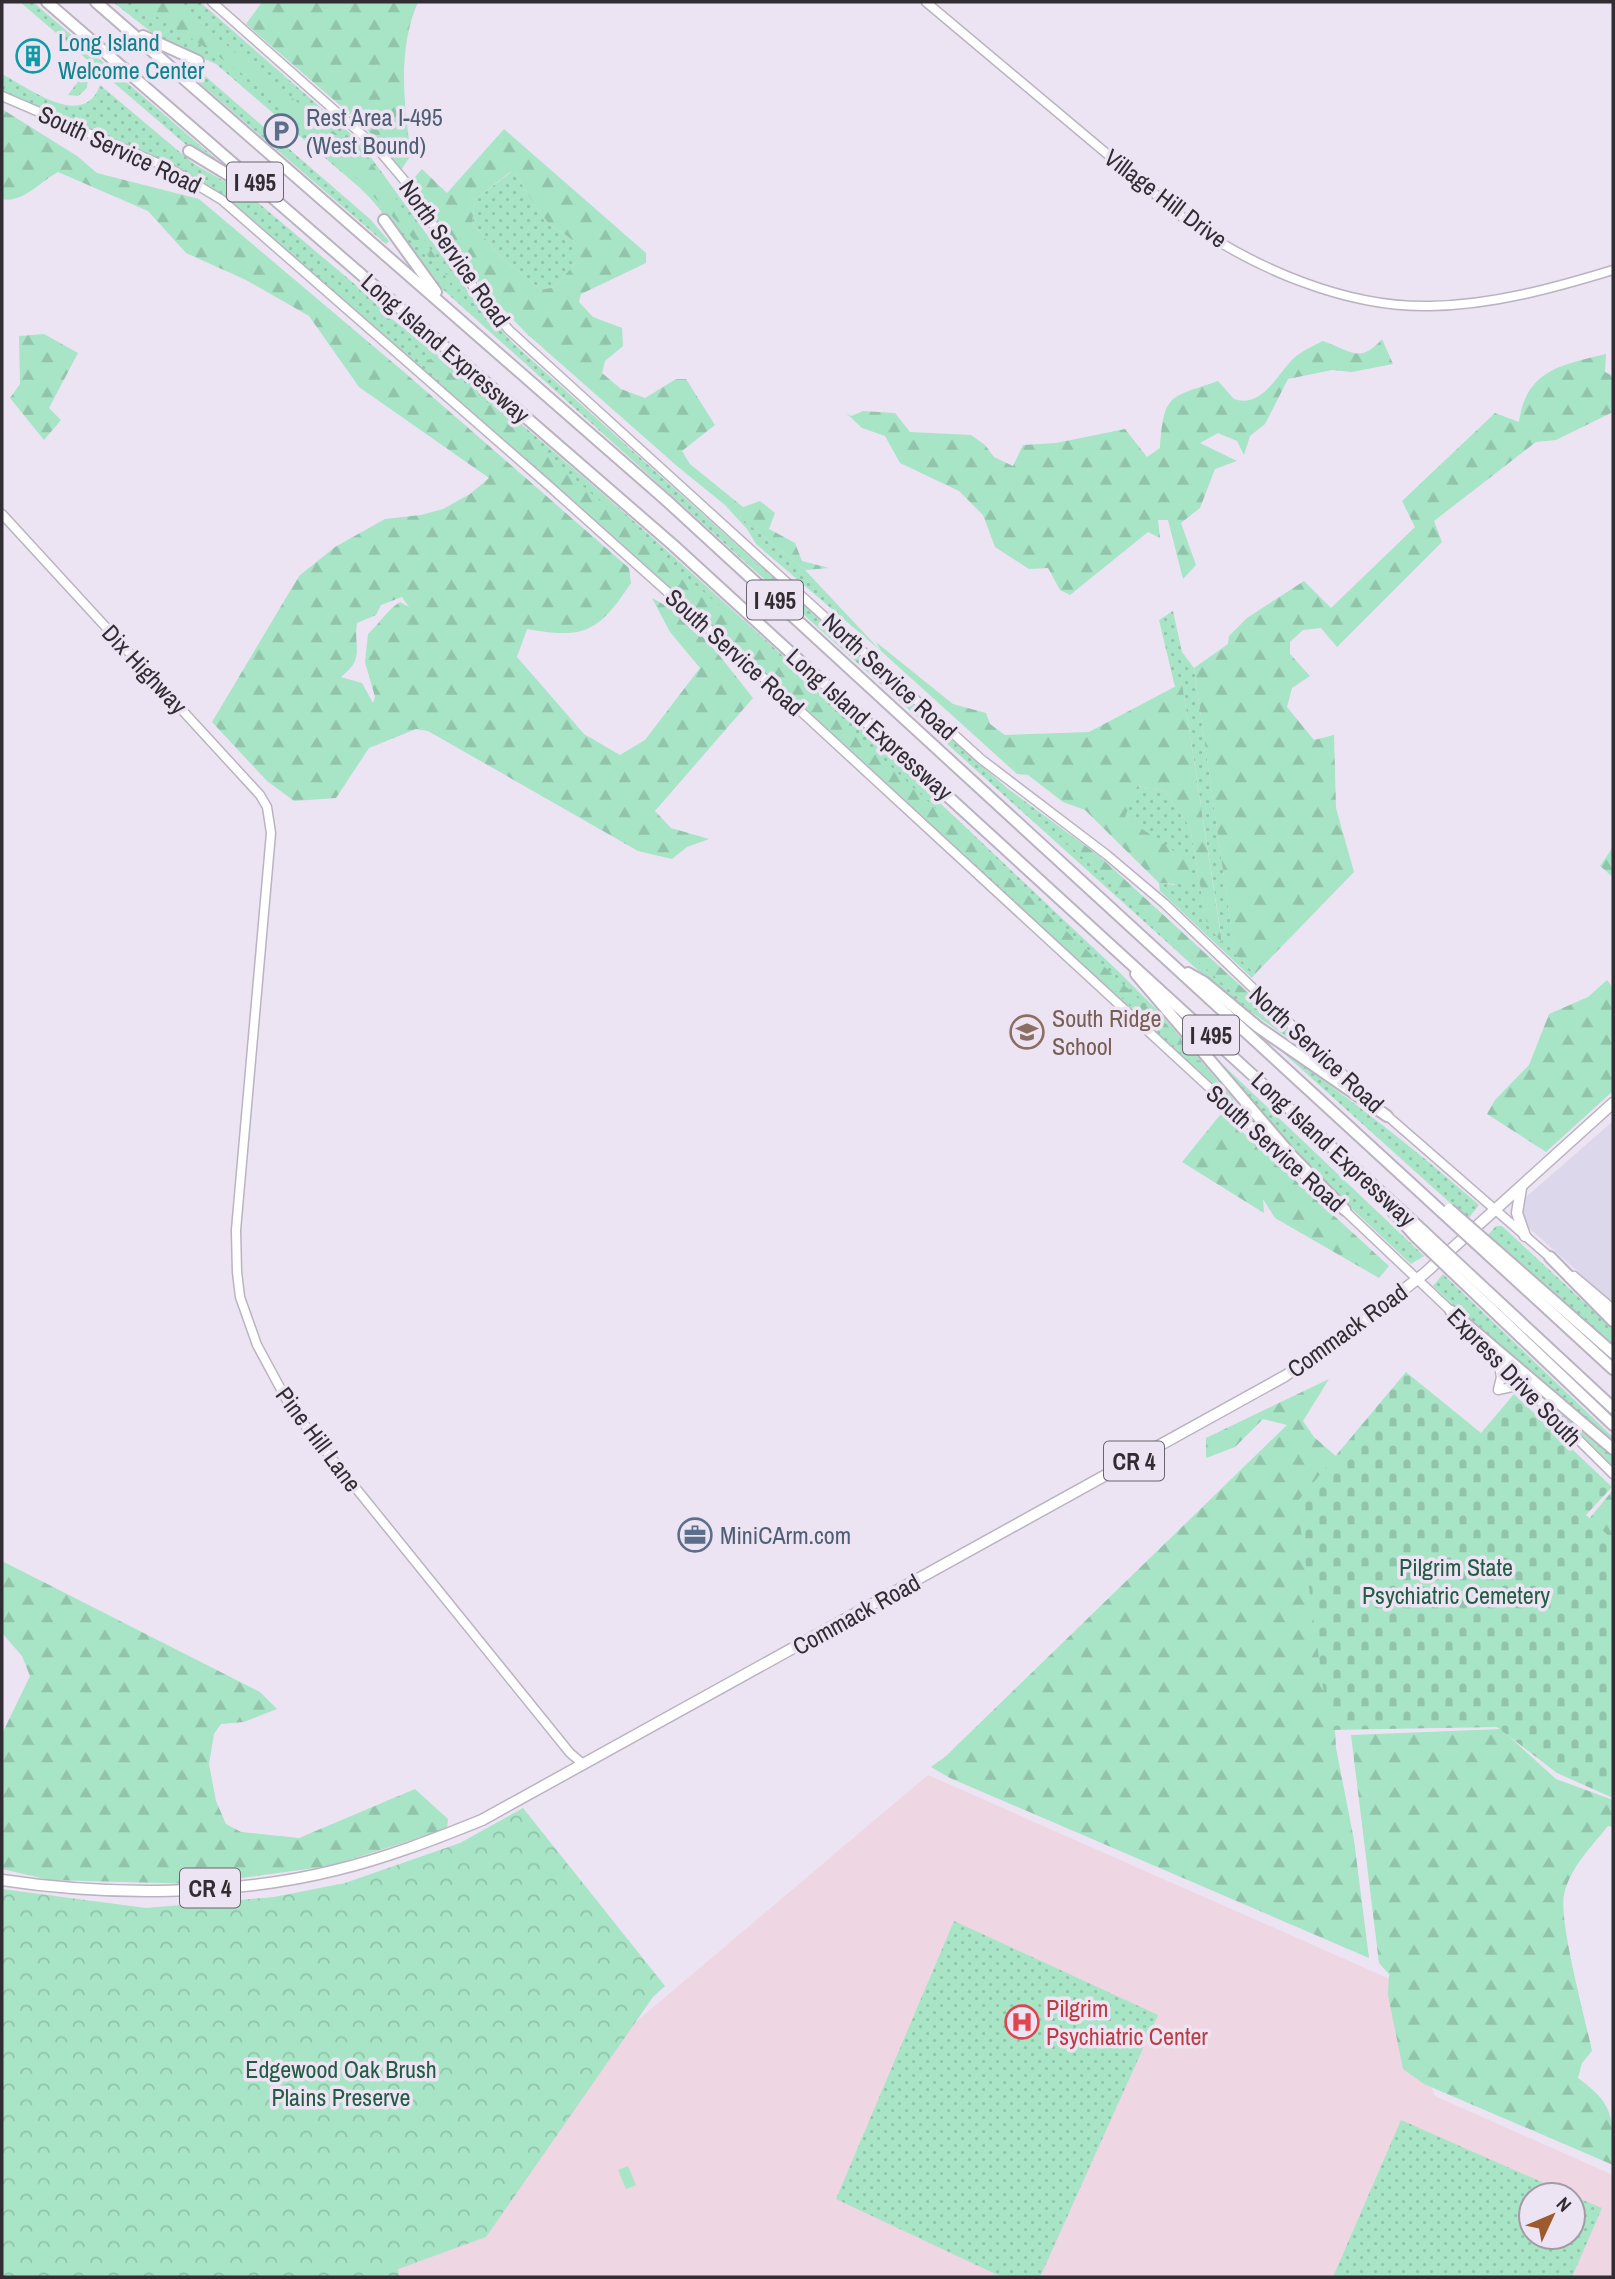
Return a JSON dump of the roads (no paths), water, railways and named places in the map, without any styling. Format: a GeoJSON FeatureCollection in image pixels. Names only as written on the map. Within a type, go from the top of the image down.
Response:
{"type":"FeatureCollection","features":[{"type":"Feature","properties":{"kind":"highway","name":"Long Island Expressway"},"geometry":{"type":"LineString","coordinates":[[47,2],[673,545],[1360,1173],[1466,1278],[1613,1408]]}},
{"type":"Feature","properties":{"kind":"highway","name":"Long Island Expressway"},"geometry":{"type":"LineString","coordinates":[[96,2],[666,500],[1379,1155],[1494,1254]]}},
{"type":"Feature","properties":{"kind":"highway"},"geometry":{"type":"LineString","coordinates":[[106,10],[156,44],[198,61]]}},
{"type":"Feature","properties":{"kind":"highway"},"geometry":{"type":"LineString","coordinates":[[189,150],[299,220]]}},
{"type":"Feature","properties":{"kind":"highway"},"geometry":{"type":"LineString","coordinates":[[384,220],[425,280],[471,330]]}},
{"type":"Feature","properties":{"kind":"highway"},"geometry":{"type":"LineString","coordinates":[[1115,947],[1292,1156],[1345,1210]]}},
{"type":"Feature","properties":{"kind":"highway"},"geometry":{"type":"LineString","coordinates":[[1172,964],[1204,982],[1258,1027],[1387,1116]]}},
{"type":"Feature","properties":{"kind":"highway"},"geometry":{"type":"LineString","coordinates":[[1494,1254],[1613,1353]]}},
{"type":"Feature","properties":{"kind":"highway"},"geometry":{"type":"LineString","coordinates":[[1494,1254],[1613,1369]]}},
{"type":"Feature","properties":{"kind":"highway"},"geometry":{"type":"LineString","coordinates":[[1550,1257],[1613,1321]]}},
{"type":"Feature","properties":{"kind":"highway"},"geometry":{"type":"LineString","coordinates":[[1466,1278],[1613,1425]]}},
{"type":"Feature","properties":{"kind":"highway"},"geometry":{"type":"LineString","coordinates":[[1451,1311],[1613,1448]]}},
{"type":"Feature","properties":{"kind":"main road","name":"North Service Road"},"geometry":{"type":"LineString","coordinates":[[212,2],[376,147],[404,180],[474,288],[509,330],[981,759],[1107,855],[1165,904],[1387,1116],[1613,1309]]}},
{"type":"Feature","properties":{"kind":"main road","name":"Village Hill Drive"},"geometry":{"type":"LineString","coordinates":[[926,2],[1187,221],[1231,249],[1301,280],[1344,295],[1429,306],[1547,290],[1613,270]]}},
{"type":"Feature","properties":{"kind":"main road","name":"South Service Road"},"geometry":{"type":"LineString","coordinates":[[2,96],[169,169],[222,200],[548,485],[795,706],[1418,1279]]}},
{"type":"Feature","properties":{"kind":"main road","name":"Dix Highway"},"geometry":{"type":"LineString","coordinates":[[2,514],[260,795],[267,807],[271,833]]}},
{"type":"Feature","properties":{"kind":"main road","name":"Pine Hill Lane"},"geometry":{"type":"LineString","coordinates":[[271,833],[236,1230],[240,1297],[257,1345],[291,1408],[570,1753],[583,1764]]}},
{"type":"Feature","properties":{"kind":"main road","name":"Commack Road"},"geometry":{"type":"LineString","coordinates":[[2,1880],[105,1889],[203,1888],[297,1878],[387,1856],[482,1820],[1285,1376],[1418,1279],[1613,1103]]}},
{"type":"Feature","properties":{"kind":"main road"},"geometry":{"type":"LineString","coordinates":[[1521,1188],[1517,1213],[1525,1236]]}},
{"type":"Feature","properties":{"kind":"main road","name":"Express Drive South"},"geometry":{"type":"LineString","coordinates":[[1418,1279],[1498,1362],[1613,1474]]}},
{"type":"Feature","properties":{"kind":"main road"},"geometry":{"type":"LineString","coordinates":[[1498,1362],[1501,1375],[1498,1390],[1512,1387],[1525,1389]]}},
{"type":"Feature","properties":{"kind":"place","name":"Long Island Welcome Center"},"geometry":{"type":"Point","coordinates":[33,56]}},
{"type":"Feature","properties":{"kind":"place","name":"Rest Area I-495 (West Bound)"},"geometry":{"type":"Point","coordinates":[281,131]}},
{"type":"Feature","properties":{"kind":"place","name":"South Ridge School"},"geometry":{"type":"Point","coordinates":[1027,1032]}},
{"type":"Feature","properties":{"kind":"place","name":"MiniCArm.com"},"geometry":{"type":"Point","coordinates":[695,1535]}},
{"type":"Feature","properties":{"kind":"place","name":"Pilgrim Psychiatric Center"},"geometry":{"type":"Point","coordinates":[1022,2022]}},
{"type":"Feature","properties":{"kind":"park label","name":"Pilgrim State Psychiatric Cemetery"},"geometry":{"type":"Point","coordinates":[1456,1581]}},
{"type":"Feature","properties":{"kind":"park label","name":"Edgewood Oak Brush Plains Preserve"},"geometry":{"type":"Point","coordinates":[341,2083]}}]}
